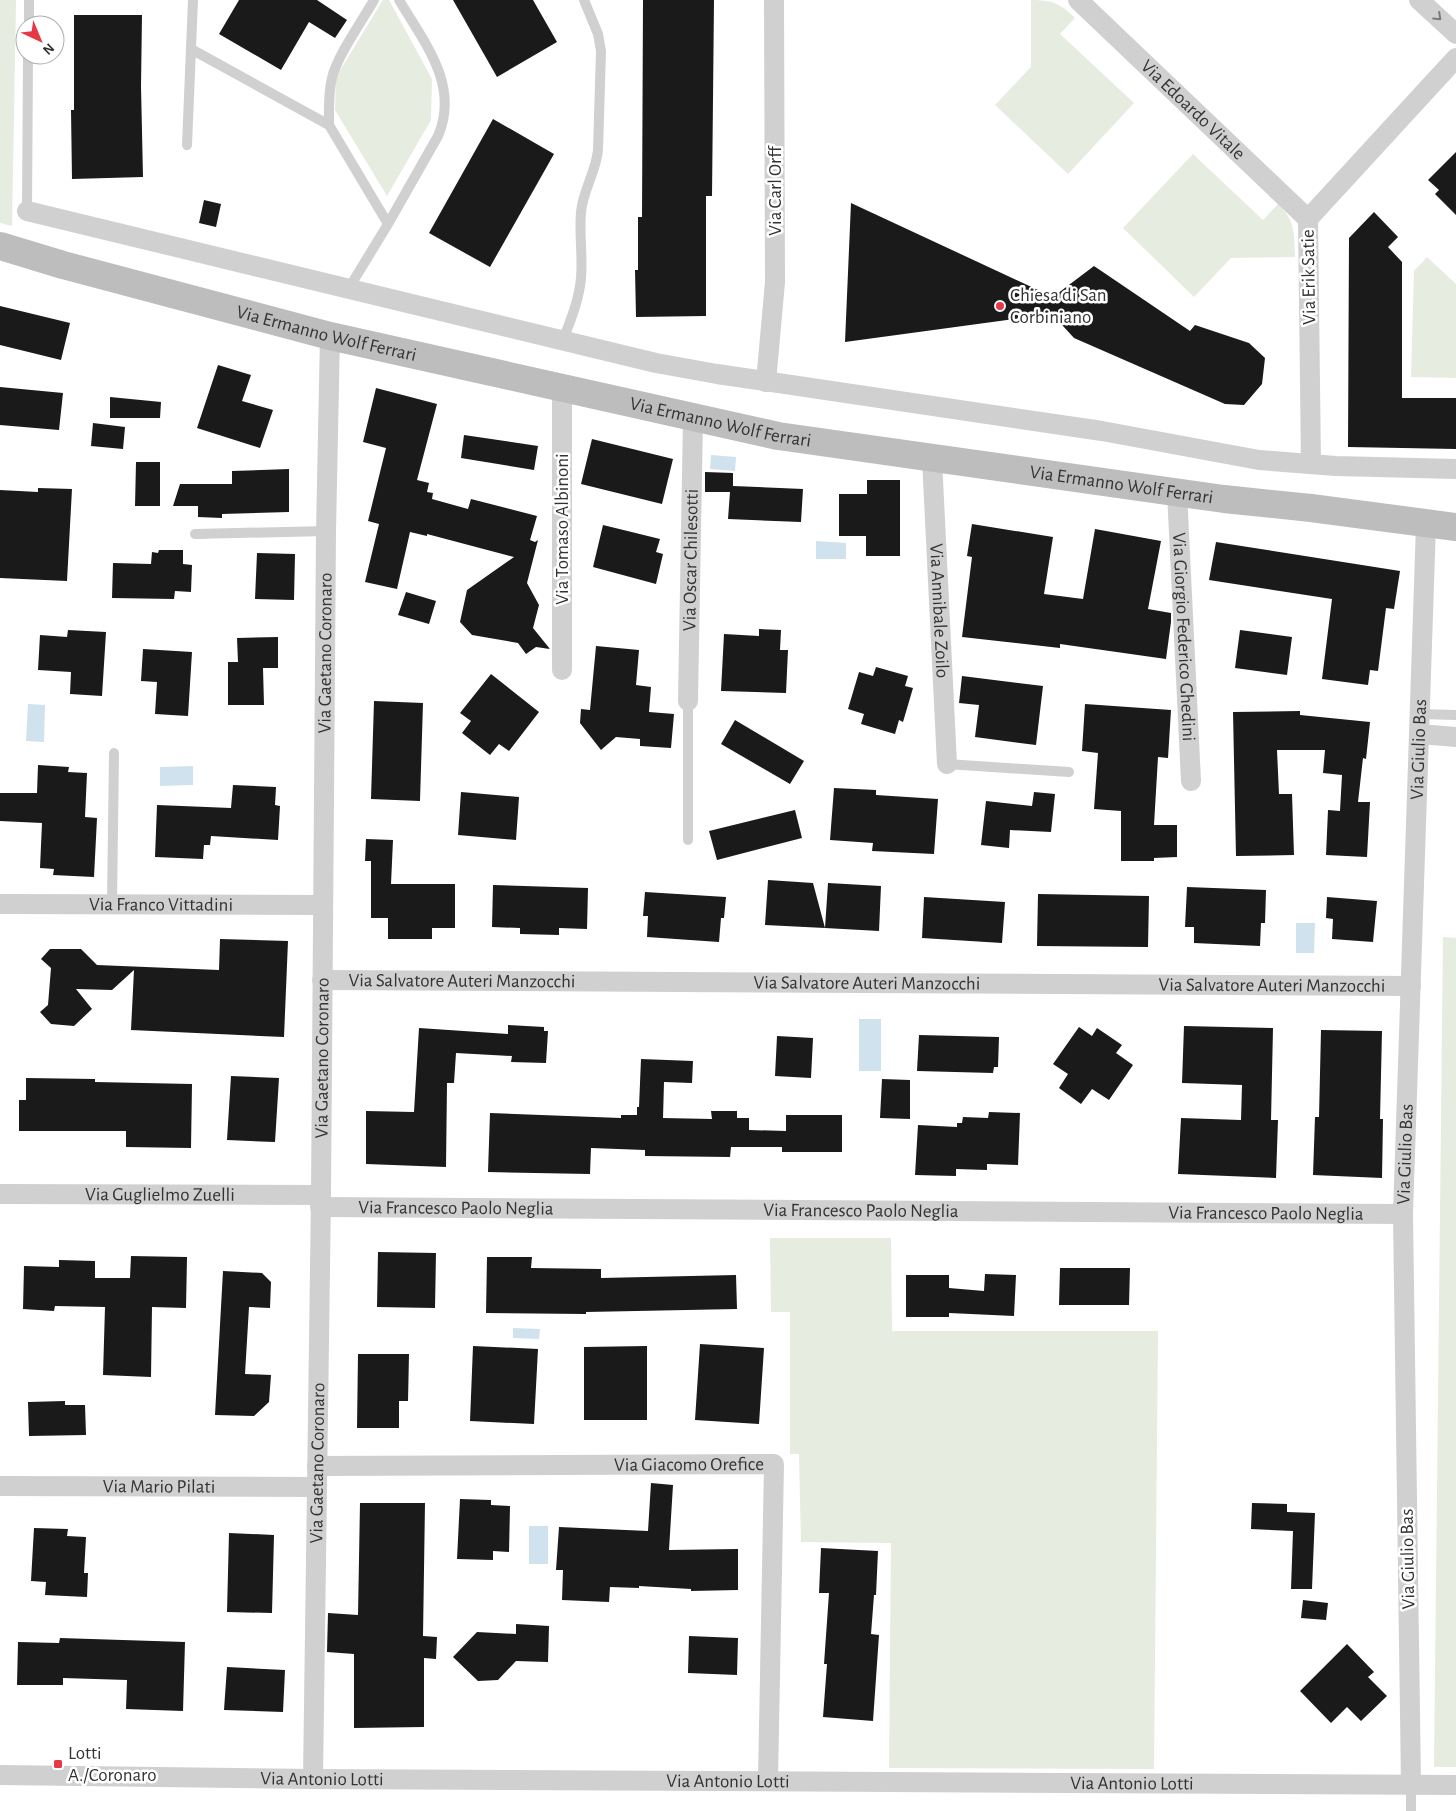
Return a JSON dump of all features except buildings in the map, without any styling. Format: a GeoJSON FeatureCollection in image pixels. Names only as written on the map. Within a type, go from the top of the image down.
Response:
{"type":"FeatureCollection","features":[{"type":"Feature","properties":{"kind":"street","name":"Via Carl Orff"},"geometry":{"type":"LineString","coordinates":[[766,382],[772,334],[775,282],[774,0]]}},
{"type":"Feature","properties":{"kind":"street","name":"Via Edoardo Vitale"},"geometry":{"type":"LineString","coordinates":[[1078,0],[1308,220]]}},
{"type":"Feature","properties":{"kind":"street"},"geometry":{"type":"LineString","coordinates":[[1419,0],[1456,34]]}},
{"type":"Feature","properties":{"kind":"street","name":"Via Erik Satie"},"geometry":{"type":"LineString","coordinates":[[1312,464],[1308,220],[1456,58]]}},
{"type":"Feature","properties":{"kind":"street"},"geometry":{"type":"LineString","coordinates":[[27,211],[676,367],[1102,431],[1259,460],[1312,464],[1456,469]]}},
{"type":"Feature","properties":{"kind":"street","name":"Via Ermanno Wolf Ferrari"},"geometry":{"type":"LineString","coordinates":[[0,246],[63,265],[330,336],[778,436],[1224,499],[1456,527]]}},
{"type":"Feature","properties":{"kind":"street","name":"Via Gaetano Coronaro"},"geometry":{"type":"LineString","coordinates":[[313,1779],[321,1201],[326,531],[330,336]]}},
{"type":"Feature","properties":{"kind":"street","name":"Via Tomaso Albinoni"},"geometry":{"type":"LineString","coordinates":[[562,388],[562,670]]}},
{"type":"Feature","properties":{"kind":"street","name":"Via Oscar Chilesotti"},"geometry":{"type":"LineString","coordinates":[[688,702],[693,418]]}},
{"type":"Feature","properties":{"kind":"street","name":"Via Annibale Zoilo"},"geometry":{"type":"LineString","coordinates":[[932,459],[947,764]]}},
{"type":"Feature","properties":{"kind":"street","name":"Via Giorgio Federico Ghedini"},"geometry":{"type":"LineString","coordinates":[[1177,492],[1191,781]]}},
{"type":"Feature","properties":{"kind":"street","name":"Via Giulio Bas"},"geometry":{"type":"LineString","coordinates":[[1411,1785],[1403,1214],[1426,524]]}},
{"type":"Feature","properties":{"kind":"street"},"geometry":{"type":"LineString","coordinates":[[1420,734],[1456,737]]}},
{"type":"Feature","properties":{"kind":"street","name":"Via Franco Vittadini"},"geometry":{"type":"LineString","coordinates":[[0,904],[322,905]]}},
{"type":"Feature","properties":{"kind":"street","name":"Via Salvatore Auteri Manzocchi"},"geometry":{"type":"LineString","coordinates":[[322,980],[1412,986]]}},
{"type":"Feature","properties":{"kind":"street","name":"Via Guglielmo Zuelli"},"geometry":{"type":"LineString","coordinates":[[0,1194],[321,1201]]}},
{"type":"Feature","properties":{"kind":"street","name":"Via Francesco Paolo Neglia"},"geometry":{"type":"LineString","coordinates":[[321,1201],[1403,1214]]}},
{"type":"Feature","properties":{"kind":"street","name":"Via Giacomo Orefice"},"geometry":{"type":"LineString","coordinates":[[317,1466],[774,1464],[768,1780]]}},
{"type":"Feature","properties":{"kind":"street","name":"Via Mario Pilati"},"geometry":{"type":"LineString","coordinates":[[0,1486],[316,1487]]}},
{"type":"Feature","properties":{"kind":"street","name":"Via Antonio Lotti"},"geometry":{"type":"LineString","coordinates":[[0,1775],[313,1779],[1456,1785]]}},
{"type":"Feature","properties":{"kind":"lane"},"geometry":{"type":"LineString","coordinates":[[29,0],[29,15]]}},
{"type":"Feature","properties":{"kind":"lane"},"geometry":{"type":"LineString","coordinates":[[186,145],[193,0]]}},
{"type":"Feature","properties":{"kind":"lane"},"geometry":{"type":"LineString","coordinates":[[329,125],[329,97],[332,77],[341,57],[374,0]]}},
{"type":"Feature","properties":{"kind":"lane"},"geometry":{"type":"LineString","coordinates":[[349,288],[438,136],[443,121],[445,106],[444,89],[440,73],[399,0]]}},
{"type":"Feature","properties":{"kind":"lane"},"geometry":{"type":"LineString","coordinates":[[563,340],[579,295],[582,276],[581,212],[585,194],[596,166],[598,150],[601,51],[598,34],[583,1]]}},
{"type":"Feature","properties":{"kind":"lane"},"geometry":{"type":"LineString","coordinates":[[191,49],[329,125],[388,224]]}},
{"type":"Feature","properties":{"kind":"lane"},"geometry":{"type":"LineString","coordinates":[[27,211],[28,65]]}},
{"type":"Feature","properties":{"kind":"lane"},"geometry":{"type":"LineString","coordinates":[[195,534],[326,531]]}},
{"type":"Feature","properties":{"kind":"lane"},"geometry":{"type":"LineString","coordinates":[[688,702],[688,840]]}},
{"type":"Feature","properties":{"kind":"lane"},"geometry":{"type":"LineString","coordinates":[[1420,714],[1456,716]]}},
{"type":"Feature","properties":{"kind":"lane"},"geometry":{"type":"LineString","coordinates":[[112,904],[114,752]]}},
{"type":"Feature","properties":{"kind":"lane"},"geometry":{"type":"LineString","coordinates":[[947,764],[1069,772]]}},
{"type":"Feature","properties":{"kind":"lane"},"geometry":{"type":"LineString","coordinates":[[1411,1785],[1411,1811]]}},
{"type":"Feature","properties":{"kind":"shaded area"},"geometry":{"type":"Polygon","coordinates":[[[0,0],[16,0],[12,226],[0,223],[0,0]]]}},
{"type":"Feature","properties":{"kind":"shaded area"},"geometry":{"type":"Polygon","coordinates":[[[383,0],[389,0],[432,79],[431,120],[387,196],[335,110],[336,77],[383,0]]]}},
{"type":"Feature","properties":{"kind":"shaded area"},"geometry":{"type":"Polygon","coordinates":[[[1031,0],[1055,3],[1075,18],[1060,34],[1134,103],[1068,174],[995,105],[1031,67],[1031,0]]]}},
{"type":"Feature","properties":{"kind":"shaded area"},"geometry":{"type":"Polygon","coordinates":[[[1193,154],[1263,220],[1278,204],[1284,210],[1293,228],[1295,257],[1231,258],[1194,297],[1123,228],[1193,154]]]}},
{"type":"Feature","properties":{"kind":"shaded area"},"geometry":{"type":"Polygon","coordinates":[[[1427,257],[1456,284],[1456,378],[1411,377],[1414,271],[1427,257]]]}},
{"type":"Feature","properties":{"kind":"shaded area"},"geometry":{"type":"Polygon","coordinates":[[[1443,937],[1456,938],[1456,1767],[1434,1767],[1443,937]]]}},
{"type":"Feature","properties":{"kind":"shaded area"},"geometry":{"type":"Polygon","coordinates":[[[770,1238],[891,1238],[892,1331],[1158,1331],[1154,1769],[889,1768],[891,1543],[801,1542],[799,1454],[790,1454],[790,1312],[771,1312],[770,1238]]]}},
{"type":"Feature","properties":{"kind":"water"},"geometry":{"type":"Polygon","coordinates":[[[711,455],[736,457],[735,471],[710,469],[711,455]]]}},
{"type":"Feature","properties":{"kind":"water"},"geometry":{"type":"Polygon","coordinates":[[[816,541],[846,543],[846,559],[816,559],[816,541]]]}},
{"type":"Feature","properties":{"kind":"water"},"geometry":{"type":"Polygon","coordinates":[[[28,704],[45,705],[44,742],[26,741],[28,704]]]}},
{"type":"Feature","properties":{"kind":"water"},"geometry":{"type":"Polygon","coordinates":[[[193,766],[193,785],[160,786],[160,767],[193,766]]]}},
{"type":"Feature","properties":{"kind":"water"},"geometry":{"type":"Polygon","coordinates":[[[1296,923],[1315,923],[1314,953],[1296,953],[1296,923]]]}},
{"type":"Feature","properties":{"kind":"water"},"geometry":{"type":"Polygon","coordinates":[[[859,1019],[881,1019],[881,1071],[859,1071],[859,1019]]]}},
{"type":"Feature","properties":{"kind":"water"},"geometry":{"type":"Polygon","coordinates":[[[513,1328],[540,1329],[539,1339],[513,1338],[513,1328]]]}},
{"type":"Feature","properties":{"kind":"water"},"geometry":{"type":"Polygon","coordinates":[[[529,1526],[548,1526],[548,1564],[529,1564],[529,1526]]]}},
{"type":"Feature","properties":{"kind":"place","name":"Chiesa di San Corbiniano"},"geometry":{"type":"Point","coordinates":[1000,306]}},
{"type":"Feature","properties":{"kind":"place","name":"Lotti A./Coronaro"},"geometry":{"type":"Point","coordinates":[58,1764]}}]}
